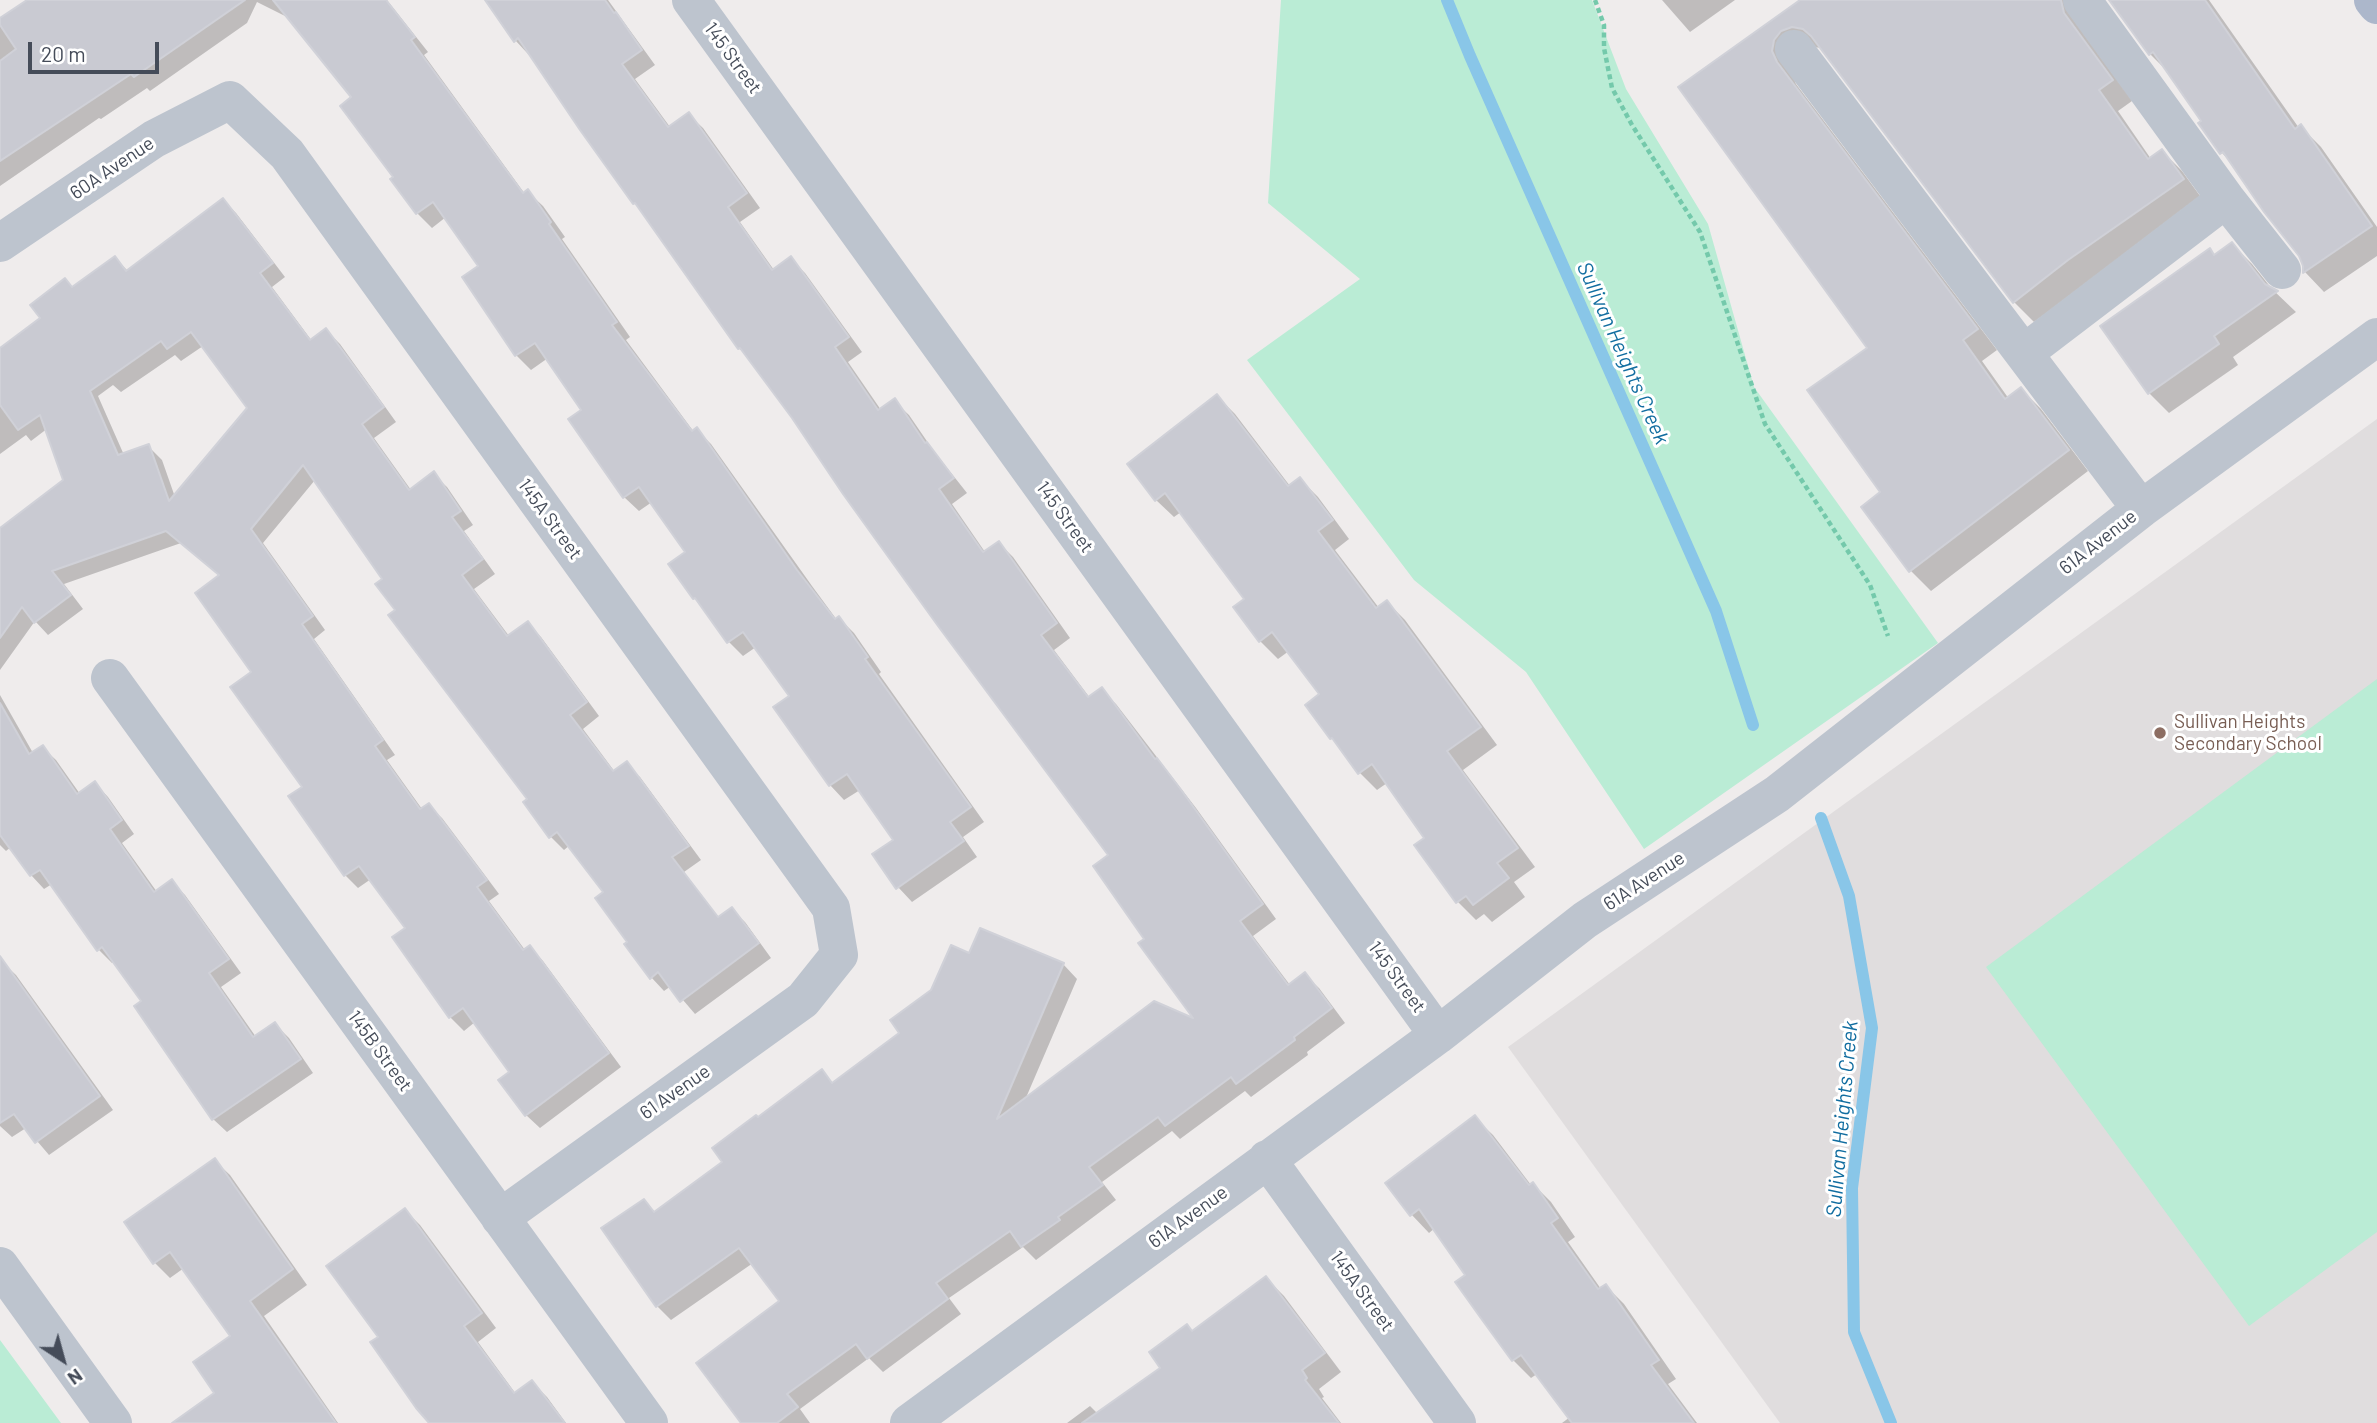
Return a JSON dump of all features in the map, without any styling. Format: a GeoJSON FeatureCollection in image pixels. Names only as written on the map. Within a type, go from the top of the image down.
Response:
{"type":"FeatureCollection","features":[{"type":"Feature","properties":{"kind":"main road"},"geometry":{"type":"LineString","coordinates":[[2373,0],[2377,5]]}},
{"type":"Feature","properties":{"kind":"street","name":"145 Street"},"geometry":{"type":"LineString","coordinates":[[691,0],[1438,1035]]}},
{"type":"Feature","properties":{"kind":"street"},"geometry":{"type":"LineString","coordinates":[[2082,0],[2226,199],[2282,270]]}},
{"type":"Feature","properties":{"kind":"street"},"geometry":{"type":"LineString","coordinates":[[1794,49],[2141,509]]}},
{"type":"Feature","properties":{"kind":"street","name":"60A Avenue"},"geometry":{"type":"LineString","coordinates":[[0,243],[154,139],[230,100]]}},
{"type":"Feature","properties":{"kind":"street","name":"145A Street"},"geometry":{"type":"LineString","coordinates":[[230,100],[287,154],[831,908],[839,955]]}},
{"type":"Feature","properties":{"kind":"street"},"geometry":{"type":"LineString","coordinates":[[2024,353],[2226,199]]}},
{"type":"Feature","properties":{"kind":"street","name":"61A Avenue"},"geometry":{"type":"LineString","coordinates":[[909,1423],[1438,1035],[1585,920],[1777,794],[2141,509],[2377,337]]}},
{"type":"Feature","properties":{"kind":"street","name":"145B Street"},"geometry":{"type":"LineString","coordinates":[[110,678],[649,1423]]}},
{"type":"Feature","properties":{"kind":"street","name":"61 Avenue"},"geometry":{"type":"LineString","coordinates":[[500,1218],[803,1000],[839,955]]}},
{"type":"Feature","properties":{"kind":"street","name":"145A Street"},"geometry":{"type":"LineString","coordinates":[[1267,1159],[1457,1423]]}},
{"type":"Feature","properties":{"kind":"street"},"geometry":{"type":"LineString","coordinates":[[0,1266],[113,1423]]}},
{"type":"Feature","properties":{"kind":"path"},"geometry":{"type":"LineString","coordinates":[[1595,0],[1604,25],[1604,48],[1612,88],[1632,125],[1700,232],[1765,424],[1870,585],[1888,636]]}},
{"type":"Feature","properties":{"kind":"shaded area","name":"Sullivan Heights Secondary School"},"geometry":{"type":"Polygon","coordinates":[[[2377,419],[2377,1423],[1780,1423],[1508,1047],[2377,419]]]}},
{"type":"Feature","properties":{"kind":"green space"},"geometry":{"type":"Polygon","coordinates":[[[1281,0],[1592,0],[1626,89],[1708,224],[1754,387],[1938,643],[1644,849],[1526,672],[1414,580],[1247,360],[1360,279],[1268,203],[1281,0]]]}},
{"type":"Feature","properties":{"kind":"green space"},"geometry":{"type":"Polygon","coordinates":[[[2377,679],[2377,1232],[2249,1326],[1986,967],[2377,679]]]}},
{"type":"Feature","properties":{"kind":"green space"},"geometry":{"type":"Polygon","coordinates":[[[0,1340],[61,1423],[0,1423],[0,1340]]]}},
{"type":"Feature","properties":{"kind":"building"},"geometry":{"type":"Polygon","coordinates":[[[27,0],[245,0],[134,77],[131,74],[0,161],[0,61],[16,49],[0,25],[0,18],[27,0]]]}},
{"type":"Feature","properties":{"kind":"building"},"geometry":{"type":"Polygon","coordinates":[[[273,0],[386,0],[415,37],[411,40],[523,193],[528,189],[551,222],[549,224],[617,322],[612,325],[692,431],[697,427],[797,570],[835,619],[839,616],[868,657],[865,659],[971,807],[950,822],[964,841],[896,889],[872,854],[893,840],[847,774],[829,786],[773,707],[789,696],[743,632],[727,643],[695,598],[693,599],[668,564],[685,552],[639,487],[623,498],[568,419],[581,410],[535,343],[515,356],[462,277],[478,266],[433,202],[416,214],[390,179],[393,177],[340,106],[351,97],[273,0]]]}},
{"type":"Feature","properties":{"kind":"building"},"geometry":{"type":"Polygon","coordinates":[[[485,0],[605,0],[614,13],[616,12],[642,50],[622,64],[668,127],[689,112],[747,193],[728,207],[772,270],[791,256],[849,337],[835,347],[878,410],[895,398],[925,443],[927,442],[954,478],[939,489],[983,552],[999,541],[1057,623],[1041,635],[1088,697],[1102,687],[1182,791],[1263,904],[1240,921],[1288,985],[1305,972],[1332,1008],[1294,1037],[1295,1040],[1236,1084],[1231,1077],[1165,1126],[1158,1117],[1089,1167],[1103,1185],[1021,1247],[1010,1231],[936,1283],[948,1299],[867,1359],[856,1344],[787,1394],[798,1407],[777,1423],[741,1423],[696,1363],[779,1301],[739,1248],[656,1307],[601,1228],[644,1199],[654,1212],[722,1162],[712,1148],[756,1115],[758,1117],[822,1069],[832,1083],[899,1033],[890,1020],[931,990],[951,945],[969,953],[980,928],[1064,963],[997,1119],[1154,1001],[1193,1018],[1138,943],[1144,939],[1093,866],[1108,855],[938,626],[792,418],[740,348],[738,349],[635,203],[633,204],[518,38],[514,42],[485,0]]]}},
{"type":"Feature","properties":{"kind":"building"},"geometry":{"type":"Polygon","coordinates":[[[1800,0],[2061,0],[2064,13],[2113,80],[2099,90],[2148,159],[2162,149],[2184,179],[2068,260],[2013,303],[1811,36],[1803,29],[1792,27],[1781,31],[1774,40],[1772,51],[1777,62],[1978,329],[1963,340],[2005,399],[2021,387],[2069,450],[1909,572],[1861,507],[1880,492],[1807,390],[1867,348],[1678,87],[1800,0]]]}},
{"type":"Feature","properties":{"kind":"building"},"geometry":{"type":"Polygon","coordinates":[[[2109,0],[2205,0],[2295,129],[2301,124],[2372,226],[2303,273],[2299,256],[2264,212],[2223,152],[2220,154],[2198,123],[2201,121],[2153,52],[2149,55],[2109,0]]]}},
{"type":"Feature","properties":{"kind":"building"},"geometry":{"type":"Polygon","coordinates":[[[223,198],[273,263],[260,273],[310,340],[326,328],[384,407],[362,424],[409,490],[434,471],[461,511],[452,517],[483,559],[462,575],[507,636],[528,621],[587,702],[570,715],[613,771],[627,761],[689,846],[672,857],[718,917],[732,907],[759,943],[680,1002],[658,972],[650,979],[595,898],[603,892],[557,832],[549,838],[523,802],[527,799],[388,615],[395,610],[375,584],[382,579],[303,465],[251,529],[313,616],[302,624],[383,740],[375,746],[420,809],[429,803],[487,880],[477,887],[523,950],[530,945],[609,1053],[525,1116],[498,1080],[509,1072],[463,1008],[449,1018],[392,937],[405,928],[359,866],[344,876],[288,796],[302,787],[230,687],[251,672],[195,593],[219,575],[166,531],[52,571],[71,595],[34,623],[22,607],[0,638],[0,528],[63,480],[40,415],[18,430],[0,405],[0,348],[40,318],[30,305],[65,278],[72,287],[115,256],[126,271],[223,198]],[[191,332],[167,349],[161,341],[90,391],[118,455],[149,444],[169,501],[247,408],[191,332]]]}},
{"type":"Feature","properties":{"kind":"building"},"geometry":{"type":"Polygon","coordinates":[[[2232,242],[2265,284],[2278,291],[2214,336],[2219,344],[2148,394],[2100,326],[2210,248],[2214,255],[2232,242]]]}},
{"type":"Feature","properties":{"kind":"building"},"geometry":{"type":"Polygon","coordinates":[[[1217,394],[1288,486],[1300,477],[1333,520],[1318,531],[1376,608],[1387,600],[1481,727],[1447,751],[1518,848],[1497,863],[1509,878],[1473,905],[1466,896],[1456,903],[1414,845],[1424,838],[1372,764],[1358,774],[1305,705],[1319,694],[1272,632],[1259,642],[1233,607],[1244,599],[1165,493],[1155,501],[1127,464],[1217,394]]]}},
{"type":"Feature","properties":{"kind":"building"},"geometry":{"type":"Polygon","coordinates":[[[0,703],[29,754],[43,745],[77,794],[95,781],[122,820],[110,829],[154,892],[172,879],[229,959],[209,973],[253,1037],[275,1022],[301,1059],[212,1120],[134,1006],[141,1001],[102,947],[97,951],[40,870],[30,876],[0,835],[0,703]]]}},
{"type":"Feature","properties":{"kind":"building"},"geometry":{"type":"Polygon","coordinates":[[[0,956],[100,1096],[35,1143],[14,1114],[0,1123],[0,956]]]}},
{"type":"Feature","properties":{"kind":"building"},"geometry":{"type":"Polygon","coordinates":[[[1475,1115],[1529,1185],[1533,1182],[1558,1218],[1551,1223],[1598,1289],[1606,1284],[1659,1360],[1651,1365],[1694,1423],[1572,1423],[1521,1355],[1512,1361],[1455,1282],[1465,1275],[1419,1209],[1410,1216],[1385,1183],[1475,1115]]]}},
{"type":"Feature","properties":{"kind":"building"},"geometry":{"type":"Polygon","coordinates":[[[215,1158],[293,1269],[250,1301],[336,1423],[172,1423],[214,1393],[193,1362],[230,1336],[170,1252],[153,1264],[124,1222],[215,1158]]]}},
{"type":"Feature","properties":{"kind":"building"},"geometry":{"type":"Polygon","coordinates":[[[405,1208],[482,1313],[464,1326],[514,1393],[532,1380],[565,1423],[429,1423],[416,1408],[370,1342],[378,1337],[326,1266],[405,1208]]]}},
{"type":"Feature","properties":{"kind":"building"},"geometry":{"type":"Polygon","coordinates":[[[1266,1276],[1325,1353],[1302,1370],[1307,1378],[1305,1380],[1339,1423],[1082,1423],[1160,1368],[1149,1352],[1187,1324],[1192,1331],[1266,1276]]]}},
{"type":"Feature","properties":{"kind":"waterway","name":"Sullivan Heights Creek"},"geometry":{"type":"LineString","coordinates":[[1447,0],[1716,611],[1753,725]]}},
{"type":"Feature","properties":{"kind":"waterway","name":"Sullivan Heights Creek"},"geometry":{"type":"LineString","coordinates":[[1821,818],[1849,896],[1872,1028],[1852,1188],[1854,1332],[1891,1423]]}},
{"type":"Feature","properties":{"kind":"place","name":"Sullivan Heights Secondary School"},"geometry":{"type":"Point","coordinates":[2160,733]}}]}
